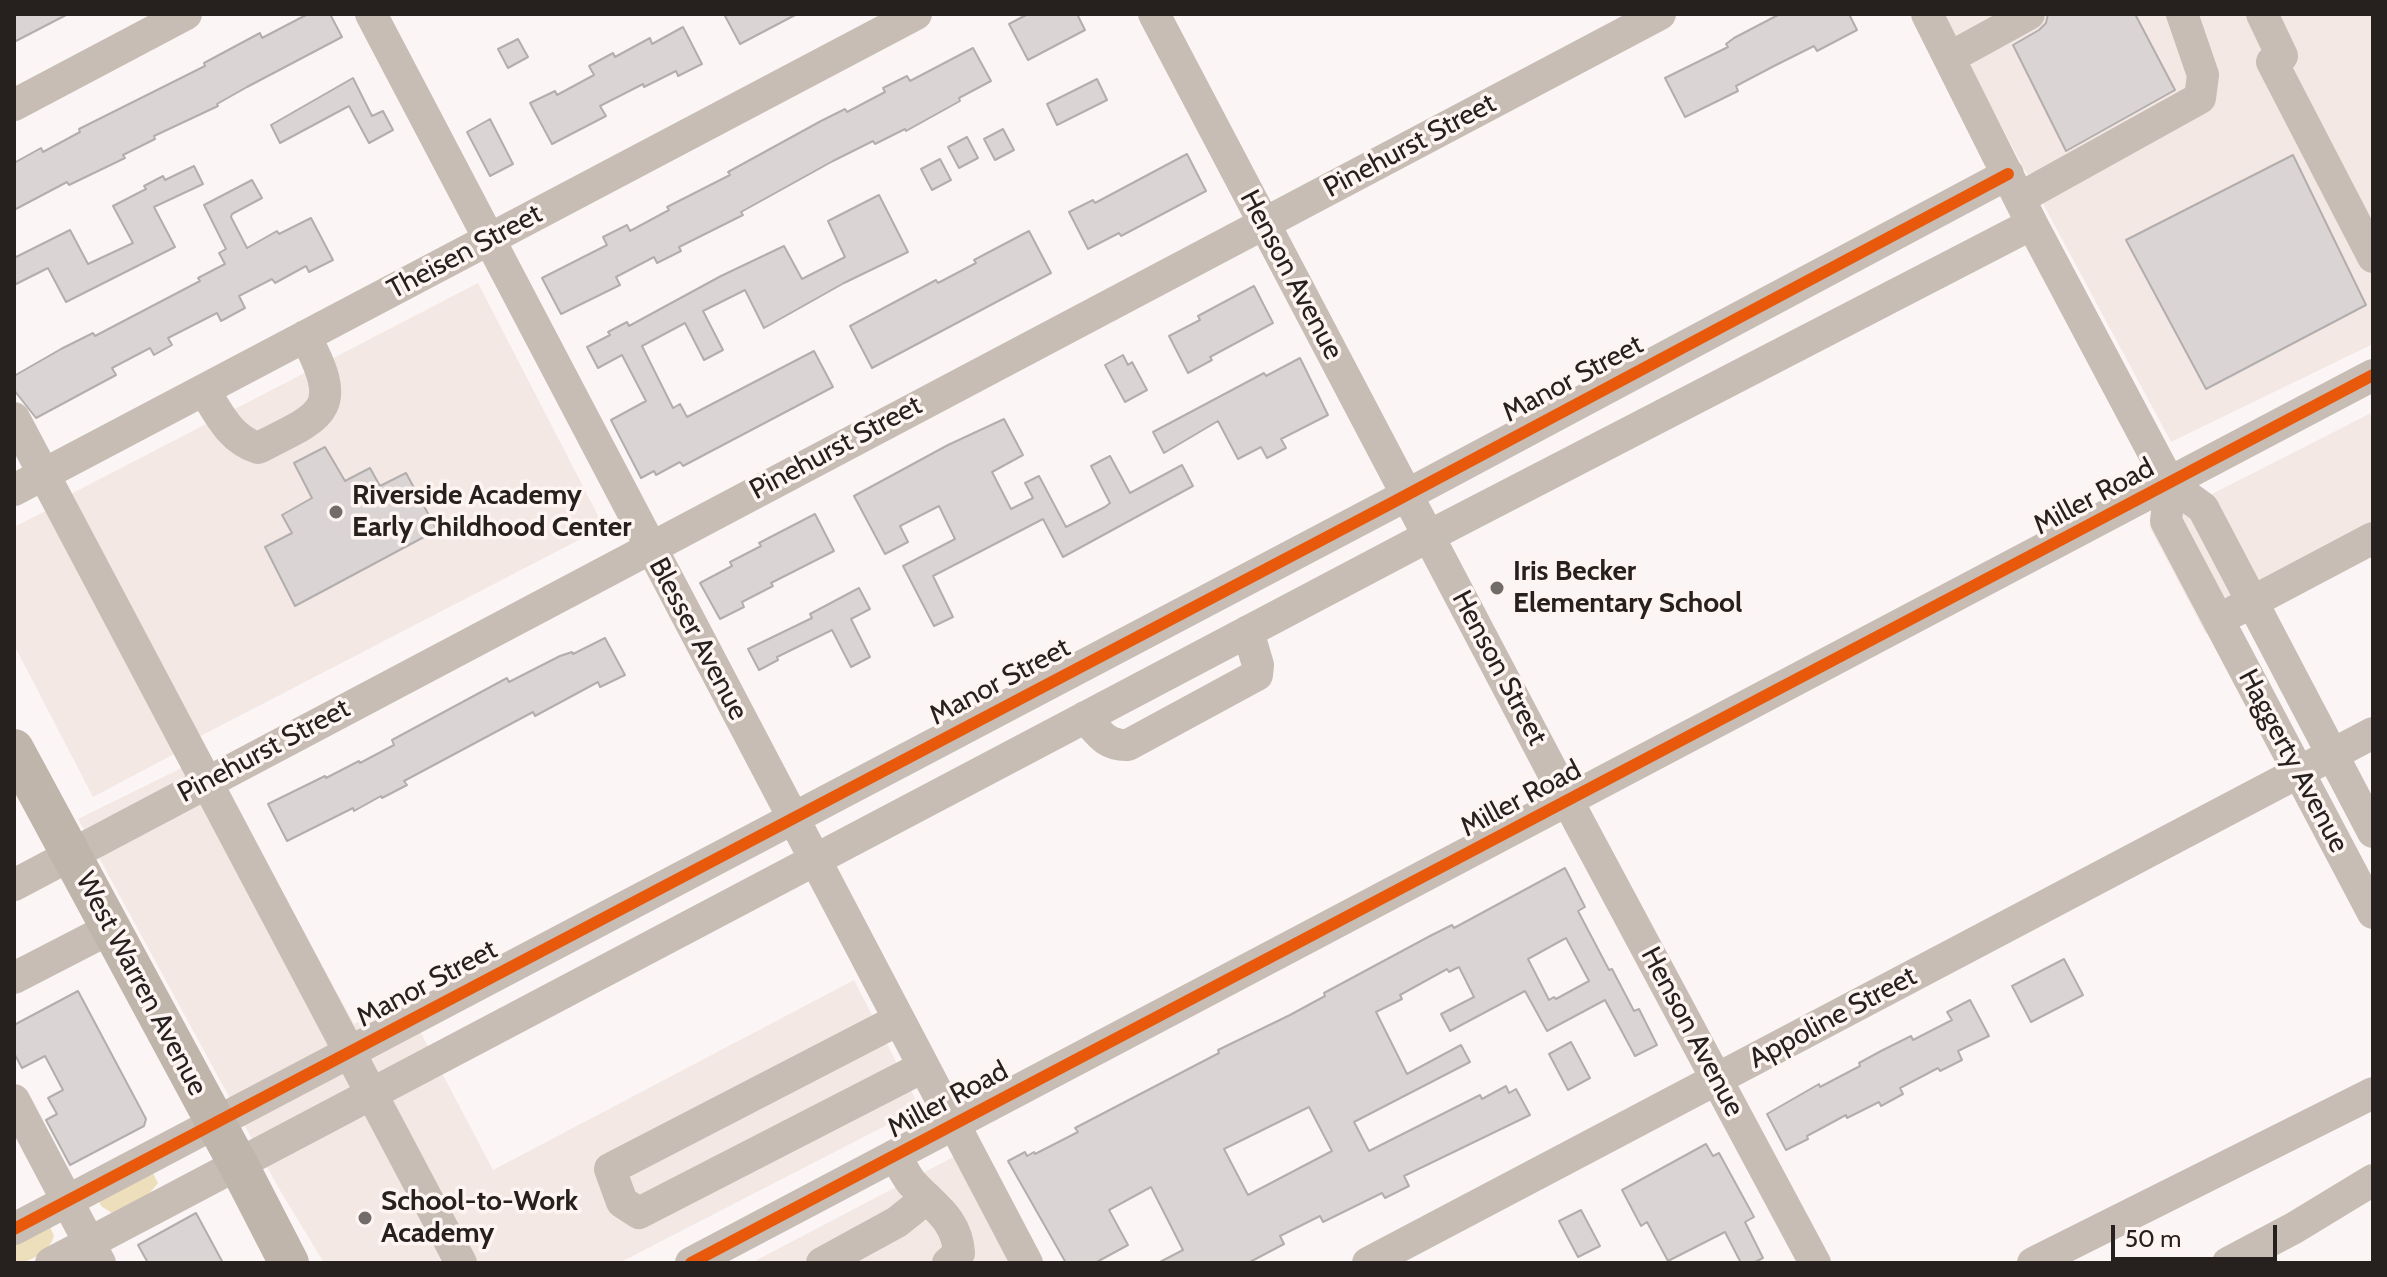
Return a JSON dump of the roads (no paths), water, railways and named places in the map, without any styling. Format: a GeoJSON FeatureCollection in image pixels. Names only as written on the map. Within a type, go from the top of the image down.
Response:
{"type":"FeatureCollection","features":[{"type":"Feature","properties":{"kind":"main road","name":"West Warren Avenue"},"geometry":{"type":"LineString","coordinates":[[14,749],[289,1263]]}},
{"type":"Feature","properties":{"kind":"street"},"geometry":{"type":"LineString","coordinates":[[14,105],[186,14]]}},
{"type":"Feature","properties":{"kind":"street","name":"Blesser Avenue"},"geometry":{"type":"LineString","coordinates":[[371,14],[1027,1263]]}},
{"type":"Feature","properties":{"kind":"street","name":"Theisen Street"},"geometry":{"type":"LineString","coordinates":[[14,490],[916,14]]}},
{"type":"Feature","properties":{"kind":"street","name":"Henson Avenue"},"geometry":{"type":"LineString","coordinates":[[1154,14],[1429,536]]}},
{"type":"Feature","properties":{"kind":"street","name":"Pinehurst Street"},"geometry":{"type":"LineString","coordinates":[[14,885],[1660,14]]}},
{"type":"Feature","properties":{"kind":"street","name":"Haggerty Avenue"},"geometry":{"type":"LineString","coordinates":[[1927,14],[2170,484],[2203,508],[2373,832]]}},
{"type":"Feature","properties":{"kind":"street"},"geometry":{"type":"LineString","coordinates":[[1949,58],[2029,14]]}},
{"type":"Feature","properties":{"kind":"street"},"geometry":{"type":"LineString","coordinates":[[51,1263],[94,1253],[238,1164],[1429,536],[2200,98],[2203,75],[2182,14]]}},
{"type":"Feature","properties":{"kind":"street"},"geometry":{"type":"LineString","coordinates":[[2262,14],[2277,59],[2373,257]]}},
{"type":"Feature","properties":{"kind":"street","name":"Manor Street"},"geometry":{"type":"LineString","coordinates":[[14,1229],[1408,494],[2020,199]]}},
{"type":"Feature","properties":{"kind":"street"},"geometry":{"type":"LineString","coordinates":[[204,390],[228,429],[246,444],[258,448],[309,422],[325,404],[327,387],[322,367],[305,336]]}},
{"type":"Feature","properties":{"kind":"street","name":"Miller Road"},"geometry":{"type":"LineString","coordinates":[[691,1263],[2373,375]]}},
{"type":"Feature","properties":{"kind":"street"},"geometry":{"type":"LineString","coordinates":[[14,418],[461,1263]]}},
{"type":"Feature","properties":{"kind":"street","name":"Haggerty Avenue"},"geometry":{"type":"LineString","coordinates":[[2170,484],[2166,521],[2371,906]]}},
{"type":"Feature","properties":{"kind":"street","name":"Henson Street"},"geometry":{"type":"LineString","coordinates":[[1429,536],[1569,801]]}},
{"type":"Feature","properties":{"kind":"street"},"geometry":{"type":"LineString","coordinates":[[2218,619],[2373,538]]}},
{"type":"Feature","properties":{"kind":"street"},"geometry":{"type":"LineString","coordinates":[[1085,717],[1105,741],[1128,745],[1257,675],[1258,665],[1248,631]]}},
{"type":"Feature","properties":{"kind":"street","name":"Appoline Street"},"geometry":{"type":"LineString","coordinates":[[1368,1263],[2373,733]]}},
{"type":"Feature","properties":{"kind":"street","name":"Henson Avenue"},"geometry":{"type":"LineString","coordinates":[[1569,801],[1815,1263]]}},
{"type":"Feature","properties":{"kind":"street"},"geometry":{"type":"LineString","coordinates":[[14,978],[111,928]]}},
{"type":"Feature","properties":{"kind":"street"},"geometry":{"type":"LineString","coordinates":[[898,1020],[610,1169],[622,1202],[639,1213],[923,1067]]}},
{"type":"Feature","properties":{"kind":"street"},"geometry":{"type":"LineString","coordinates":[[2033,1263],[2373,1093]]}},
{"type":"Feature","properties":{"kind":"street"},"geometry":{"type":"LineString","coordinates":[[14,1100],[94,1253]]}},
{"type":"Feature","properties":{"kind":"street"},"geometry":{"type":"LineString","coordinates":[[895,1155],[910,1181],[946,1216],[958,1239],[960,1260]]}},
{"type":"Feature","properties":{"kind":"street"},"geometry":{"type":"LineString","coordinates":[[2228,1263],[2294,1228],[2373,1180]]}},
{"type":"Feature","properties":{"kind":"street"},"geometry":{"type":"LineString","coordinates":[[822,1263],[897,1222],[927,1198]]}},
{"type":"Feature","properties":{"kind":"place","name":"Riverside Academy Early Childhood Center"},"geometry":{"type":"Point","coordinates":[336,512]}},
{"type":"Feature","properties":{"kind":"place","name":"Iris Becker Elementary School"},"geometry":{"type":"Point","coordinates":[1497,588]}},
{"type":"Feature","properties":{"kind":"place","name":"School-to-Work Academy"},"geometry":{"type":"Point","coordinates":[365,1218]}}]}
